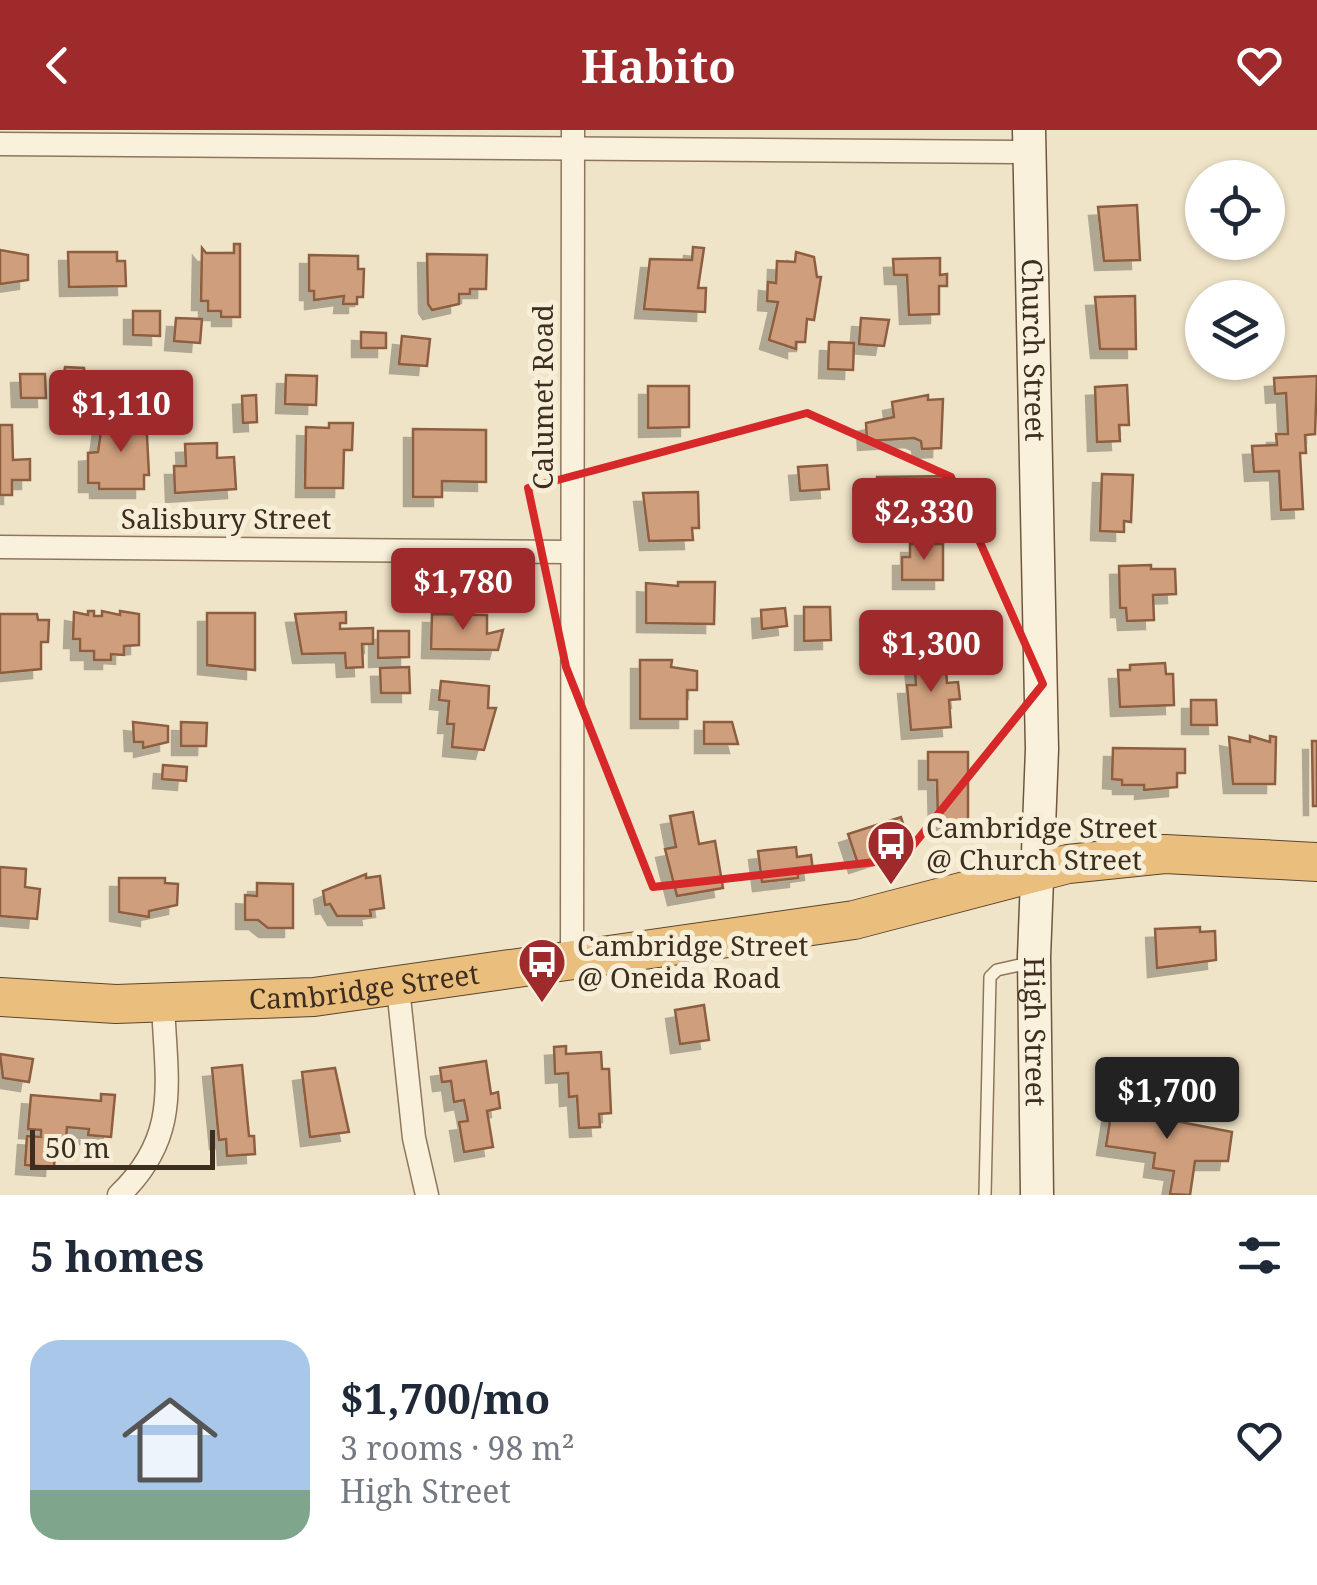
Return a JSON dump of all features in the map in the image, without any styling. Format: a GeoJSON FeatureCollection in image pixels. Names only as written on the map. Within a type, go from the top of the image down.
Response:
{"type":"FeatureCollection","features":[{"type":"Feature","properties":{"kind":"highway","name":"Cambridge Street"},"geometry":{"type":"LineString","coordinates":[[0,996],[163,1004],[235,1003],[398,988],[854,920],[1038,870],[1165,854],[1317,862]]}},
{"type":"Feature","properties":{"kind":"main road","name":"Church Street"},"geometry":{"type":"LineString","coordinates":[[1029,141],[1042,748],[1038,870]]}},
{"type":"Feature","properties":{"kind":"main road","name":"High Street"},"geometry":{"type":"LineString","coordinates":[[1037,1195],[1034,962],[1038,870]]}},
{"type":"Feature","properties":{"kind":"street"},"geometry":{"type":"LineString","coordinates":[[0,144],[573,139],[1029,141]]}},
{"type":"Feature","properties":{"kind":"street","name":"Calumet Road"},"geometry":{"type":"LineString","coordinates":[[572,964],[573,139]]}},
{"type":"Feature","properties":{"kind":"street","name":"Salisbury Street"},"geometry":{"type":"LineString","coordinates":[[0,547],[572,552]]}},
{"type":"Feature","properties":{"kind":"street"},"geometry":{"type":"LineString","coordinates":[[398,988],[414,1138],[427,1195]]}},
{"type":"Feature","properties":{"kind":"street"},"geometry":{"type":"LineString","coordinates":[[119,1195],[150,1162],[166,1119],[163,1004]]}},
{"type":"Feature","properties":{"kind":"lane"},"geometry":{"type":"LineString","coordinates":[[985,1195],[990,977],[1014,964],[1034,962]]}},
{"type":"Feature","properties":{"kind":"highlighted area"},"geometry":{"type":"Polygon","coordinates":[[[807,413],[951,477],[1043,684],[902,859],[653,887],[566,667],[528,488],[807,413]]]}},
{"type":"Feature","properties":{"kind":"building"},"geometry":{"type":"Polygon","coordinates":[[[1137,205],[1140,260],[1104,261],[1098,207],[1137,205]]]}},
{"type":"Feature","properties":{"kind":"building"},"geometry":{"type":"Polygon","coordinates":[[[234,244],[240,244],[240,317],[221,317],[221,311],[208,311],[208,301],[201,301],[202,248],[206,253],[234,253],[234,244]]]}},
{"type":"Feature","properties":{"kind":"building"},"geometry":{"type":"Polygon","coordinates":[[[693,247],[704,248],[698,288],[706,288],[705,312],[644,309],[650,259],[692,260],[693,247]]]}},
{"type":"Feature","properties":{"kind":"building"},"geometry":{"type":"Polygon","coordinates":[[[0,250],[28,255],[28,280],[0,284],[0,250]]]}},
{"type":"Feature","properties":{"kind":"building"},"geometry":{"type":"Polygon","coordinates":[[[68,252],[117,252],[117,261],[125,261],[126,286],[69,287],[68,252]]]}},
{"type":"Feature","properties":{"kind":"building"},"geometry":{"type":"Polygon","coordinates":[[[796,252],[814,257],[817,277],[821,277],[814,320],[807,319],[805,342],[796,342],[796,349],[769,340],[778,302],[767,301],[768,282],[776,283],[777,261],[795,262],[796,252]]]}},
{"type":"Feature","properties":{"kind":"building"},"geometry":{"type":"Polygon","coordinates":[[[427,254],[487,255],[486,289],[470,289],[470,294],[459,294],[459,304],[432,310],[428,304],[427,254]]]}},
{"type":"Feature","properties":{"kind":"building"},"geometry":{"type":"Polygon","coordinates":[[[309,255],[358,256],[358,269],[364,269],[363,297],[357,297],[357,304],[343,304],[344,296],[314,300],[314,291],[309,291],[309,255]]]}},
{"type":"Feature","properties":{"kind":"building"},"geometry":{"type":"Polygon","coordinates":[[[940,258],[940,275],[947,274],[947,286],[939,286],[939,314],[909,315],[907,275],[894,275],[893,259],[940,258]]]}},
{"type":"Feature","properties":{"kind":"building"},"geometry":{"type":"Polygon","coordinates":[[[1135,296],[1136,349],[1100,349],[1095,297],[1135,296]]]}},
{"type":"Feature","properties":{"kind":"building"},"geometry":{"type":"Polygon","coordinates":[[[133,311],[160,311],[160,336],[133,335],[133,311]]]}},
{"type":"Feature","properties":{"kind":"building"},"geometry":{"type":"Polygon","coordinates":[[[176,318],[202,319],[200,343],[174,341],[176,318]]]}},
{"type":"Feature","properties":{"kind":"building"},"geometry":{"type":"Polygon","coordinates":[[[861,318],[889,320],[884,346],[859,344],[861,318]]]}},
{"type":"Feature","properties":{"kind":"building"},"geometry":{"type":"Polygon","coordinates":[[[361,332],[386,333],[386,348],[361,348],[361,332]]]}},
{"type":"Feature","properties":{"kind":"building"},"geometry":{"type":"Polygon","coordinates":[[[402,336],[430,339],[427,366],[399,364],[402,336]]]}},
{"type":"Feature","properties":{"kind":"building"},"geometry":{"type":"Polygon","coordinates":[[[829,342],[854,343],[853,370],[828,369],[829,342]]]}},
{"type":"Feature","properties":{"kind":"building"},"geometry":{"type":"Polygon","coordinates":[[[65,367],[84,368],[87,401],[60,400],[65,367]]]}},
{"type":"Feature","properties":{"kind":"building"},"geometry":{"type":"Polygon","coordinates":[[[20,374],[45,374],[46,398],[21,398],[20,374]]]}},
{"type":"Feature","properties":{"kind":"building"},"geometry":{"type":"Polygon","coordinates":[[[286,375],[317,376],[316,405],[285,404],[286,375]]]}},
{"type":"Feature","properties":{"kind":"building"},"geometry":{"type":"Polygon","coordinates":[[[1317,376],[1315,434],[1305,435],[1306,453],[1300,453],[1303,509],[1281,510],[1279,471],[1254,472],[1252,446],[1277,445],[1276,434],[1288,434],[1286,393],[1275,394],[1274,380],[1317,376]]]}},
{"type":"Feature","properties":{"kind":"building"},"geometry":{"type":"Polygon","coordinates":[[[1127,385],[1129,425],[1119,425],[1120,441],[1097,442],[1095,387],[1127,385]]]}},
{"type":"Feature","properties":{"kind":"building"},"geometry":{"type":"Polygon","coordinates":[[[648,386],[689,386],[689,427],[648,428],[648,386]]]}},
{"type":"Feature","properties":{"kind":"building"},"geometry":{"type":"Polygon","coordinates":[[[256,395],[257,422],[243,423],[242,396],[256,395]]]}},
{"type":"Feature","properties":{"kind":"building"},"geometry":{"type":"Polygon","coordinates":[[[928,395],[928,400],[943,399],[941,448],[922,449],[921,441],[914,438],[867,441],[866,423],[894,417],[892,402],[928,395]]]}},
{"type":"Feature","properties":{"kind":"building"},"geometry":{"type":"Polygon","coordinates":[[[103,417],[146,417],[149,475],[144,475],[144,489],[99,489],[99,483],[88,483],[88,453],[98,452],[103,417]]]}},
{"type":"Feature","properties":{"kind":"building"},"geometry":{"type":"Polygon","coordinates":[[[329,423],[353,423],[352,450],[344,450],[343,488],[305,488],[306,427],[329,428],[329,423]]]}},
{"type":"Feature","properties":{"kind":"building"},"geometry":{"type":"Polygon","coordinates":[[[0,425],[12,425],[13,460],[30,459],[30,480],[12,480],[12,495],[0,495],[0,425]]]}},
{"type":"Feature","properties":{"kind":"building"},"geometry":{"type":"Polygon","coordinates":[[[413,429],[486,430],[486,482],[442,481],[442,497],[413,497],[413,429]]]}},
{"type":"Feature","properties":{"kind":"building"},"geometry":{"type":"Polygon","coordinates":[[[217,443],[217,458],[234,457],[236,489],[175,493],[174,466],[186,466],[185,444],[217,443]]]}},
{"type":"Feature","properties":{"kind":"building"},"geometry":{"type":"Polygon","coordinates":[[[827,465],[829,489],[800,491],[798,467],[827,465]]]}},
{"type":"Feature","properties":{"kind":"building"},"geometry":{"type":"Polygon","coordinates":[[[1102,474],[1133,475],[1131,522],[1124,521],[1124,532],[1100,531],[1102,474]]]}},
{"type":"Feature","properties":{"kind":"building"},"geometry":{"type":"Polygon","coordinates":[[[953,476],[953,509],[909,513],[898,505],[881,505],[881,493],[877,493],[877,477],[953,476]]]}},
{"type":"Feature","properties":{"kind":"building"},"geometry":{"type":"Polygon","coordinates":[[[698,492],[699,528],[692,528],[693,540],[649,541],[643,493],[698,492]]]}},
{"type":"Feature","properties":{"kind":"building"},"geometry":{"type":"Polygon","coordinates":[[[910,544],[943,544],[943,580],[902,580],[902,557],[910,557],[910,544]]]}},
{"type":"Feature","properties":{"kind":"building"},"geometry":{"type":"Polygon","coordinates":[[[1151,565],[1151,569],[1175,569],[1176,594],[1153,595],[1154,620],[1127,621],[1126,608],[1120,608],[1119,566],[1151,565]]]}},
{"type":"Feature","properties":{"kind":"building"},"geometry":{"type":"Polygon","coordinates":[[[678,582],[715,582],[714,624],[646,623],[646,583],[678,586],[678,582]]]}},
{"type":"Feature","properties":{"kind":"building"},"geometry":{"type":"Polygon","coordinates":[[[804,607],[830,607],[831,640],[804,641],[804,607]]]}},
{"type":"Feature","properties":{"kind":"building"},"geometry":{"type":"Polygon","coordinates":[[[785,608],[787,626],[762,629],[761,610],[785,608]]]}},
{"type":"Feature","properties":{"kind":"building"},"geometry":{"type":"Polygon","coordinates":[[[88,611],[94,611],[94,616],[102,616],[102,611],[139,614],[139,645],[124,646],[124,655],[111,654],[111,660],[94,660],[94,651],[80,651],[80,639],[73,639],[74,612],[88,615],[88,611]]]}},
{"type":"Feature","properties":{"kind":"building"},"geometry":{"type":"Polygon","coordinates":[[[346,612],[346,623],[340,623],[340,629],[373,628],[373,644],[362,644],[363,667],[346,668],[345,653],[302,654],[295,614],[346,612]]]}},
{"type":"Feature","properties":{"kind":"building"},"geometry":{"type":"Polygon","coordinates":[[[207,613],[255,613],[255,670],[207,665],[207,613]]]}},
{"type":"Feature","properties":{"kind":"building"},"geometry":{"type":"Polygon","coordinates":[[[0,614],[37,614],[38,620],[49,620],[48,642],[41,642],[41,669],[0,673],[0,614]]]}},
{"type":"Feature","properties":{"kind":"building"},"geometry":{"type":"Polygon","coordinates":[[[432,614],[487,615],[487,634],[503,630],[498,650],[431,649],[432,614]]]}},
{"type":"Feature","properties":{"kind":"building"},"geometry":{"type":"Polygon","coordinates":[[[378,631],[409,631],[409,657],[378,658],[378,631]]]}},
{"type":"Feature","properties":{"kind":"building"},"geometry":{"type":"Polygon","coordinates":[[[945,656],[947,683],[958,682],[960,699],[949,700],[951,727],[911,730],[907,685],[916,685],[914,659],[945,656]]]}},
{"type":"Feature","properties":{"kind":"building"},"geometry":{"type":"Polygon","coordinates":[[[640,660],[672,660],[671,667],[697,671],[697,690],[687,690],[687,719],[640,719],[640,660]]]}},
{"type":"Feature","properties":{"kind":"building"},"geometry":{"type":"Polygon","coordinates":[[[1165,663],[1166,674],[1173,674],[1174,705],[1120,707],[1118,670],[1130,670],[1130,665],[1165,663]]]}},
{"type":"Feature","properties":{"kind":"building"},"geometry":{"type":"Polygon","coordinates":[[[409,667],[410,693],[381,693],[380,668],[409,667]]]}},
{"type":"Feature","properties":{"kind":"building"},"geometry":{"type":"Polygon","coordinates":[[[441,681],[489,686],[488,708],[496,708],[484,750],[452,747],[454,724],[447,724],[449,701],[439,700],[441,681]]]}},
{"type":"Feature","properties":{"kind":"building"},"geometry":{"type":"Polygon","coordinates":[[[1191,700],[1216,700],[1217,725],[1191,725],[1191,700]]]}},
{"type":"Feature","properties":{"kind":"building"},"geometry":{"type":"Polygon","coordinates":[[[133,722],[168,726],[168,742],[143,748],[143,742],[134,742],[133,722]]]}},
{"type":"Feature","properties":{"kind":"building"},"geometry":{"type":"Polygon","coordinates":[[[181,722],[207,723],[206,746],[181,746],[181,722]]]}},
{"type":"Feature","properties":{"kind":"building"},"geometry":{"type":"Polygon","coordinates":[[[704,722],[732,722],[738,744],[704,744],[704,722]]]}},
{"type":"Feature","properties":{"kind":"building"},"geometry":{"type":"Polygon","coordinates":[[[1250,736],[1270,742],[1270,736],[1276,737],[1275,784],[1233,784],[1229,737],[1250,742],[1250,736]]]}},
{"type":"Feature","properties":{"kind":"building"},"geometry":{"type":"Polygon","coordinates":[[[1312,741],[1317,741],[1317,806],[1313,806],[1312,741]]]}},
{"type":"Feature","properties":{"kind":"building"},"geometry":{"type":"Polygon","coordinates":[[[1113,748],[1185,749],[1185,773],[1177,773],[1177,787],[1144,790],[1144,785],[1122,785],[1122,780],[1112,779],[1113,748]]]}},
{"type":"Feature","properties":{"kind":"building"},"geometry":{"type":"Polygon","coordinates":[[[928,752],[968,752],[968,823],[938,823],[937,780],[928,780],[928,752]]]}},
{"type":"Feature","properties":{"kind":"building"},"geometry":{"type":"Polygon","coordinates":[[[163,765],[187,767],[186,781],[162,779],[163,765]]]}},
{"type":"Feature","properties":{"kind":"building"},"geometry":{"type":"Polygon","coordinates":[[[693,812],[699,844],[715,841],[723,888],[677,896],[665,849],[676,847],[670,816],[693,812]]]}},
{"type":"Feature","properties":{"kind":"building"},"geometry":{"type":"Polygon","coordinates":[[[901,817],[910,847],[858,864],[848,834],[901,817]]]}},
{"type":"Feature","properties":{"kind":"building"},"geometry":{"type":"Polygon","coordinates":[[[796,847],[797,857],[811,855],[813,871],[798,873],[798,878],[762,882],[758,851],[796,847]]]}},
{"type":"Feature","properties":{"kind":"building"},"geometry":{"type":"Polygon","coordinates":[[[0,867],[26,869],[25,887],[40,889],[37,919],[0,916],[0,867]]]}},
{"type":"Feature","properties":{"kind":"building"},"geometry":{"type":"Polygon","coordinates":[[[366,874],[366,878],[380,876],[384,908],[370,910],[371,916],[337,916],[330,904],[325,905],[323,891],[366,874]]]}},
{"type":"Feature","properties":{"kind":"building"},"geometry":{"type":"Polygon","coordinates":[[[119,878],[165,878],[165,883],[178,884],[177,905],[149,911],[149,917],[119,912],[119,878]]]}},
{"type":"Feature","properties":{"kind":"building"},"geometry":{"type":"Polygon","coordinates":[[[257,883],[293,884],[293,928],[268,928],[258,920],[245,920],[245,895],[257,896],[257,883]]]}},
{"type":"Feature","properties":{"kind":"building"},"geometry":{"type":"Polygon","coordinates":[[[1200,927],[1200,932],[1215,931],[1216,960],[1157,968],[1155,929],[1200,927]]]}},
{"type":"Feature","properties":{"kind":"building"},"geometry":{"type":"Polygon","coordinates":[[[704,1005],[709,1040],[680,1044],[675,1010],[704,1005]]]}},
{"type":"Feature","properties":{"kind":"building"},"geometry":{"type":"Polygon","coordinates":[[[566,1046],[566,1054],[601,1052],[602,1069],[609,1069],[611,1113],[599,1114],[600,1127],[579,1128],[577,1096],[569,1097],[568,1073],[555,1074],[554,1047],[566,1046]]]}},
{"type":"Feature","properties":{"kind":"building"},"geometry":{"type":"Polygon","coordinates":[[[0,1054],[33,1059],[29,1082],[3,1078],[0,1054]]]}},
{"type":"Feature","properties":{"kind":"building"},"geometry":{"type":"Polygon","coordinates":[[[486,1061],[491,1094],[498,1092],[500,1108],[487,1111],[493,1147],[464,1152],[459,1122],[468,1121],[464,1100],[454,1102],[451,1081],[442,1082],[440,1068],[486,1061]]]}},
{"type":"Feature","properties":{"kind":"building"},"geometry":{"type":"Polygon","coordinates":[[[242,1065],[249,1136],[254,1136],[255,1154],[227,1156],[226,1139],[219,1140],[212,1068],[242,1065]]]}},
{"type":"Feature","properties":{"kind":"building"},"geometry":{"type":"Polygon","coordinates":[[[335,1068],[349,1132],[310,1137],[302,1072],[335,1068]]]}},
{"type":"Feature","properties":{"kind":"building"},"geometry":{"type":"Polygon","coordinates":[[[101,1094],[115,1095],[111,1137],[88,1135],[89,1129],[67,1127],[66,1138],[56,1137],[54,1167],[25,1165],[27,1136],[41,1137],[41,1130],[28,1129],[31,1095],[101,1101],[101,1094]]]}},
{"type":"Feature","properties":{"kind":"building"},"geometry":{"type":"Polygon","coordinates":[[[1113,1102],[1161,1109],[1160,1118],[1232,1132],[1228,1161],[1195,1161],[1190,1195],[1170,1194],[1174,1171],[1153,1168],[1155,1153],[1106,1146],[1113,1102]]]}},
{"type":"Feature","properties":{"kind":"place","name":"Cambridge Street @ Church Street"},"geometry":{"type":"Point","coordinates":[891,886]}},
{"type":"Feature","properties":{"kind":"place","name":"Cambridge Street @ Oneida Road"},"geometry":{"type":"Point","coordinates":[542,1004]}}]}
